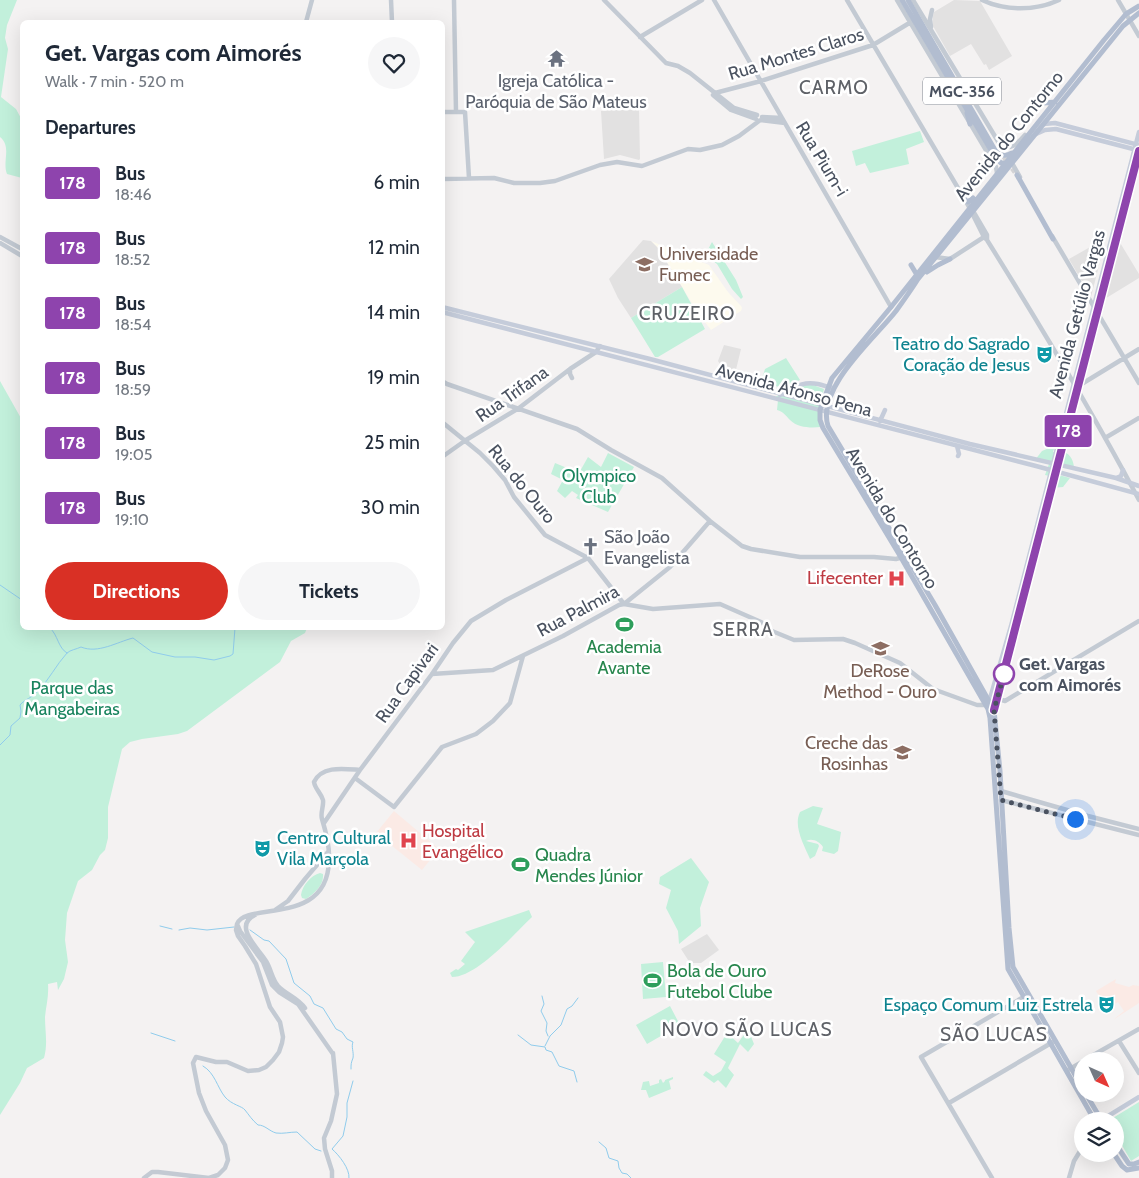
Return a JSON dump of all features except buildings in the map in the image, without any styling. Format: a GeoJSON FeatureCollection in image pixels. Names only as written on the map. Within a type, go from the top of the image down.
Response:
{"type":"FeatureCollection","features":[{"type":"Feature","properties":{"kind":"main road","name":"MGC-356"},"geometry":{"type":"LineString","coordinates":[[902,0],[995,157],[1004,164]]}},
{"type":"Feature","properties":{"kind":"main road","name":"MGC-356"},"geometry":{"type":"LineString","coordinates":[[908,0],[914,19],[962,86],[998,153],[1004,155],[1015,151]]}},
{"type":"Feature","properties":{"kind":"main road"},"geometry":{"type":"LineString","coordinates":[[913,0],[914,19]]}},
{"type":"Feature","properties":{"kind":"main road","name":"Avenida do Contorno"},"geometry":{"type":"LineString","coordinates":[[980,193],[1104,40],[1139,6]]}},
{"type":"Feature","properties":{"kind":"main road","name":"Avenida do Contorno"},"geometry":{"type":"LineString","coordinates":[[1025,996],[1012,960],[994,710],[963,668],[904,557],[823,428],[820,420],[831,387],[832,378],[1044,124],[1128,17],[1139,13]]}},
{"type":"Feature","properties":{"kind":"main road"},"geometry":{"type":"LineString","coordinates":[[962,86],[999,150]]}},
{"type":"Feature","properties":{"kind":"main road"},"geometry":{"type":"LineString","coordinates":[[1044,103],[1055,102]]}},
{"type":"Feature","properties":{"kind":"main road"},"geometry":{"type":"LineString","coordinates":[[964,103],[970,124]]}},
{"type":"Feature","properties":{"kind":"main road"},"geometry":{"type":"LineString","coordinates":[[1034,128],[1044,124],[1055,123],[1137,148]]}},
{"type":"Feature","properties":{"kind":"main road"},"geometry":{"type":"LineString","coordinates":[[1033,137],[1045,130],[1056,129],[1137,148]]}},
{"type":"Feature","properties":{"kind":"main road","name":"Avenida Getúlio Vargas"},"geometry":{"type":"LineString","coordinates":[[988,703],[1080,385],[1137,148],[1139,132]]}},
{"type":"Feature","properties":{"kind":"main road","name":"Avenida Getúlio Vargas"},"geometry":{"type":"LineString","coordinates":[[994,710],[1054,471],[1053,463],[1093,306],[1092,300],[1137,148]]}},
{"type":"Feature","properties":{"kind":"main road"},"geometry":{"type":"LineString","coordinates":[[1004,164],[1013,161]]}},
{"type":"Feature","properties":{"kind":"main road"},"geometry":{"type":"LineString","coordinates":[[1016,173],[1053,239]]}},
{"type":"Feature","properties":{"kind":"main road"},"geometry":{"type":"LineString","coordinates":[[964,199],[968,202],[980,193]]}},
{"type":"Feature","properties":{"kind":"main road"},"geometry":{"type":"LineString","coordinates":[[971,211],[980,193]]}},
{"type":"Feature","properties":{"kind":"main road"},"geometry":{"type":"LineString","coordinates":[[911,265],[917,277],[950,259]]}},
{"type":"Feature","properties":{"kind":"main road","name":"Avenida do Contorno"},"geometry":{"type":"LineString","coordinates":[[831,387],[896,311],[917,277]]}},
{"type":"Feature","properties":{"kind":"main road","name":"Avenida Afonso Pena"},"geometry":{"type":"LineString","coordinates":[[445,308],[596,352],[771,397],[880,420],[1128,481],[1139,486]]}},
{"type":"Feature","properties":{"kind":"main road","name":"Avenida Afonso Pena"},"geometry":{"type":"LineString","coordinates":[[445,313],[544,336],[600,346],[781,395],[957,446],[1137,494]]}},
{"type":"Feature","properties":{"kind":"main road"},"geometry":{"type":"LineString","coordinates":[[771,397],[781,395],[804,383],[831,387]]}},
{"type":"Feature","properties":{"kind":"main road"},"geometry":{"type":"LineString","coordinates":[[880,420],[885,410]]}},
{"type":"Feature","properties":{"kind":"main road"},"geometry":{"type":"LineString","coordinates":[[957,446],[958,456]]}},
{"type":"Feature","properties":{"kind":"main road"},"geometry":{"type":"LineString","coordinates":[[1116,478],[1121,476],[1123,470]]}},
{"type":"Feature","properties":{"kind":"main road"},"geometry":{"type":"LineString","coordinates":[[1011,626],[1017,621]]}},
{"type":"Feature","properties":{"kind":"main road"},"geometry":{"type":"LineString","coordinates":[[1007,641],[1013,638]]}},
{"type":"Feature","properties":{"kind":"main road","name":"Avenida do Contorno"},"geometry":{"type":"LineString","coordinates":[[988,703],[995,779],[1006,960],[1010,974],[1095,1112]]}},
{"type":"Feature","properties":{"kind":"main road"},"geometry":{"type":"LineString","coordinates":[[995,779],[997,796],[1001,800]]}},
{"type":"Feature","properties":{"kind":"main road","name":"Avenida do Contorno"},"geometry":{"type":"LineString","coordinates":[[1069,1069],[1074,1076]]}},
{"type":"Feature","properties":{"kind":"main road"},"geometry":{"type":"LineString","coordinates":[[1115,1112],[1139,1097]]}},
{"type":"Feature","properties":{"kind":"main road"},"geometry":{"type":"LineString","coordinates":[[1124,1156],[1129,1164],[1139,1162]]}},
{"type":"Feature","properties":{"kind":"main road"},"geometry":{"type":"LineString","coordinates":[[1119,1162],[1127,1170],[1139,1168]]}},
{"type":"Feature","properties":{"kind":"street"},"geometry":{"type":"LineString","coordinates":[[308,20],[313,0]]}},
{"type":"Feature","properties":{"kind":"street"},"geometry":{"type":"LineString","coordinates":[[391,0],[392,20]]}},
{"type":"Feature","properties":{"kind":"street"},"geometry":{"type":"LineString","coordinates":[[454,0],[456,112]]}},
{"type":"Feature","properties":{"kind":"street"},"geometry":{"type":"LineString","coordinates":[[602,0],[666,63],[678,66],[690,73],[734,108],[758,119]]}},
{"type":"Feature","properties":{"kind":"street"},"geometry":{"type":"LineString","coordinates":[[640,37],[702,0]]}},
{"type":"Feature","properties":{"kind":"street","name":"Rua Pium-i"},"geometry":{"type":"LineString","coordinates":[[714,0],[891,307]]}},
{"type":"Feature","properties":{"kind":"street"},"geometry":{"type":"LineString","coordinates":[[847,0],[987,235],[985,238],[1078,392],[1139,500]]}},
{"type":"Feature","properties":{"kind":"street","name":"MGC-356"},"geometry":{"type":"LineString","coordinates":[[897,0],[914,19],[997,173]]}},
{"type":"Feature","properties":{"kind":"street","name":"MGC-356"},"geometry":{"type":"LineString","coordinates":[[913,0],[962,86],[1002,147],[1010,148],[1014,146],[1034,128]]}},
{"type":"Feature","properties":{"kind":"street"},"geometry":{"type":"LineString","coordinates":[[982,0],[1015,8],[1051,4],[1059,0]]}},
{"type":"Feature","properties":{"kind":"street"},"geometry":{"type":"LineString","coordinates":[[1118,0],[1139,36]]}},
{"type":"Feature","properties":{"kind":"street"},"geometry":{"type":"LineString","coordinates":[[932,10],[930,19],[933,33]]}},
{"type":"Feature","properties":{"kind":"street","name":"Rua Montes Claros"},"geometry":{"type":"LineString","coordinates":[[715,93],[761,81],[873,45],[914,19]]}},
{"type":"Feature","properties":{"kind":"street"},"geometry":{"type":"LineString","coordinates":[[674,66],[731,110],[758,119],[784,121]]}},
{"type":"Feature","properties":{"kind":"street"},"geometry":{"type":"LineString","coordinates":[[445,112],[465,112],[469,178]]}},
{"type":"Feature","properties":{"kind":"street"},"geometry":{"type":"LineString","coordinates":[[445,179],[494,178],[514,183],[540,184],[616,162],[642,166],[688,149],[706,150],[722,145],[739,136],[758,119]]}},
{"type":"Feature","properties":{"kind":"street"},"geometry":{"type":"LineString","coordinates":[[1013,161],[1016,173]]}},
{"type":"Feature","properties":{"kind":"street"},"geometry":{"type":"LineString","coordinates":[[0,237],[20,248]]}},
{"type":"Feature","properties":{"kind":"street"},"geometry":{"type":"LineString","coordinates":[[934,257],[950,259],[985,238]]}},
{"type":"Feature","properties":{"kind":"street"},"geometry":{"type":"LineString","coordinates":[[1053,239],[1092,300]]}},
{"type":"Feature","properties":{"kind":"street"},"geometry":{"type":"LineString","coordinates":[[0,243],[20,255]]}},
{"type":"Feature","properties":{"kind":"street"},"geometry":{"type":"LineString","coordinates":[[1093,306],[1139,383]]}},
{"type":"Feature","properties":{"kind":"street"},"geometry":{"type":"LineString","coordinates":[[596,352],[600,346]]}},
{"type":"Feature","properties":{"kind":"street"},"geometry":{"type":"LineString","coordinates":[[1073,384],[1080,385],[1139,349]]}},
{"type":"Feature","properties":{"kind":"street","name":"Rua Trifana"},"geometry":{"type":"LineString","coordinates":[[445,455],[518,408],[596,352]]}},
{"type":"Feature","properties":{"kind":"street"},"geometry":{"type":"LineString","coordinates":[[570,369],[572,378]]}},
{"type":"Feature","properties":{"kind":"street"},"geometry":{"type":"LineString","coordinates":[[445,383],[570,426],[662,478],[742,546],[800,557],[904,557]]}},
{"type":"Feature","properties":{"kind":"street"},"geometry":{"type":"LineString","coordinates":[[1105,438],[1139,418]]}},
{"type":"Feature","properties":{"kind":"street","name":"Rua do Ouro"},"geometry":{"type":"LineString","coordinates":[[445,424],[480,453],[505,480],[514,497],[545,535],[588,558],[624,604]]}},
{"type":"Feature","properties":{"kind":"street","name":"Rua Palmira"},"geometry":{"type":"LineString","coordinates":[[432,674],[493,670],[624,604],[670,567],[710,520]]}},
{"type":"Feature","properties":{"kind":"street","name":"Rua Capivari"},"geometry":{"type":"LineString","coordinates":[[324,823],[360,770],[471,621],[506,600],[588,558]]}},
{"type":"Feature","properties":{"kind":"street"},"geometry":{"type":"LineString","coordinates":[[624,604],[653,609],[720,604],[754,618],[772,631],[794,640],[843,639],[855,643],[900,663],[933,689],[977,705],[988,703]]}},
{"type":"Feature","properties":{"kind":"street"},"geometry":{"type":"LineString","coordinates":[[998,697],[1006,701],[1139,621]]}},
{"type":"Feature","properties":{"kind":"street"},"geometry":{"type":"LineString","coordinates":[[355,778],[394,807],[442,747],[476,734],[493,721],[510,703],[523,656]]}},
{"type":"Feature","properties":{"kind":"street"},"geometry":{"type":"LineString","coordinates":[[335,807],[330,810],[327,809],[314,784],[316,778],[334,769],[360,770]]}},
{"type":"Feature","properties":{"kind":"street"},"geometry":{"type":"LineString","coordinates":[[1001,790],[1139,835]]}},
{"type":"Feature","properties":{"kind":"street"},"geometry":{"type":"LineString","coordinates":[[1001,800],[1139,829]]}},
{"type":"Feature","properties":{"kind":"street"},"geometry":{"type":"LineString","coordinates":[[323,802],[322,819],[329,851],[327,876],[321,889],[307,900],[286,909],[242,918],[236,930],[238,936],[245,939],[266,961],[276,983],[300,1001],[333,1054],[337,1094],[331,1121],[324,1138],[332,1178]]}},
{"type":"Feature","properties":{"kind":"street"},"geometry":{"type":"LineString","coordinates":[[1042,810],[1059,808]]}},
{"type":"Feature","properties":{"kind":"street"},"geometry":{"type":"LineString","coordinates":[[272,912],[288,901],[329,851]]}},
{"type":"Feature","properties":{"kind":"street"},"geometry":{"type":"LineString","coordinates":[[312,872],[322,870],[327,876]]}},
{"type":"Feature","properties":{"kind":"street"},"geometry":{"type":"LineString","coordinates":[[299,889],[299,897],[302,900],[307,900]]}},
{"type":"Feature","properties":{"kind":"street"},"geometry":{"type":"LineString","coordinates":[[245,939],[249,917]]}},
{"type":"Feature","properties":{"kind":"street"},"geometry":{"type":"LineString","coordinates":[[242,918],[247,928]]}},
{"type":"Feature","properties":{"kind":"street"},"geometry":{"type":"LineString","coordinates":[[144,1178],[152,1172],[158,1172],[209,1178],[218,1175],[225,1168],[228,1157],[225,1145],[206,1111],[199,1093],[193,1063],[196,1057],[216,1062],[227,1062],[248,1071],[266,1067],[279,1052],[283,1037],[280,1022],[270,1007],[259,972],[238,924]]}},
{"type":"Feature","properties":{"kind":"street"},"geometry":{"type":"LineString","coordinates":[[992,1178],[921,1057],[1025,996]]}},
{"type":"Feature","properties":{"kind":"street"},"geometry":{"type":"LineString","coordinates":[[1098,1052],[1139,1029]]}},
{"type":"Feature","properties":{"kind":"street"},"geometry":{"type":"LineString","coordinates":[[1119,1040],[1139,1074]]}},
{"type":"Feature","properties":{"kind":"street"},"geometry":{"type":"LineString","coordinates":[[949,1103],[1053,1042]]}},
{"type":"Feature","properties":{"kind":"street"},"geometry":{"type":"LineString","coordinates":[[1069,1069],[1074,1066]]}},
{"type":"Feature","properties":{"kind":"street"},"geometry":{"type":"LineString","coordinates":[[1068,1178],[1074,1161]]}},
{"type":"Feature","properties":{"kind":"shaded area"},"geometry":{"type":"Polygon","coordinates":[[[954,0],[980,1],[1012,56],[989,70],[971,44],[950,56],[933,26],[933,16],[934,12],[954,0]]]}},
{"type":"Feature","properties":{"kind":"shaded area"},"geometry":{"type":"Polygon","coordinates":[[[639,110],[640,159],[620,155],[604,159],[601,111],[639,110]]]}},
{"type":"Feature","properties":{"kind":"shaded area"},"geometry":{"type":"Polygon","coordinates":[[[1106,238],[1091,297],[1069,259],[1106,238]]]}},
{"type":"Feature","properties":{"kind":"shaded area","name":"Universidade Fumec"},"geometry":{"type":"Polygon","coordinates":[[[643,240],[651,241],[658,248],[682,287],[631,318],[609,279],[643,240]]]}},
{"type":"Feature","properties":{"kind":"shaded area"},"geometry":{"type":"Polygon","coordinates":[[[651,241],[709,265],[728,292],[741,306],[741,311],[711,330],[698,313],[658,248],[651,241]]]}},
{"type":"Feature","properties":{"kind":"shaded area"},"geometry":{"type":"Polygon","coordinates":[[[1119,241],[1139,274],[1139,278],[1103,300],[1119,241]]]}},
{"type":"Feature","properties":{"kind":"shaded area"},"geometry":{"type":"Polygon","coordinates":[[[724,345],[741,349],[733,382],[730,381],[718,361],[724,345]]]}},
{"type":"Feature","properties":{"kind":"shaded area","name":"Hospital Evangélico"},"geometry":{"type":"Polygon","coordinates":[[[394,811],[439,849],[422,870],[376,833],[394,811]]]}},
{"type":"Feature","properties":{"kind":"shaded area"},"geometry":{"type":"Polygon","coordinates":[[[707,934],[719,950],[701,963],[690,963],[681,949],[707,934]]]}},
{"type":"Feature","properties":{"kind":"shaded area"},"geometry":{"type":"Polygon","coordinates":[[[1116,979],[1115,983],[1129,987],[1133,985],[1139,986],[1139,1003],[1113,1020],[1124,1011],[1118,1002],[1112,1006],[1108,1000],[1103,1003],[1096,991],[1116,979]]]}},
{"type":"Feature","properties":{"kind":"green space"},"geometry":{"type":"Polygon","coordinates":[[[0,0],[17,0],[7,25],[5,38],[8,49],[1,97],[16,109],[20,116],[20,177],[7,174],[5,164],[6,150],[4,141],[0,137],[0,0]]]}},
{"type":"Feature","properties":{"kind":"green space"},"geometry":{"type":"Polygon","coordinates":[[[920,131],[924,142],[906,149],[909,164],[870,173],[865,163],[856,166],[852,151],[920,131]]]}},
{"type":"Feature","properties":{"kind":"green space"},"geometry":{"type":"Polygon","coordinates":[[[712,242],[736,280],[743,297],[741,299],[732,289],[717,264],[705,255],[712,242]]]}},
{"type":"Feature","properties":{"kind":"green space"},"geometry":{"type":"Polygon","coordinates":[[[682,287],[705,329],[655,357],[631,318],[682,287]]]}},
{"type":"Feature","properties":{"kind":"green space"},"geometry":{"type":"Polygon","coordinates":[[[786,358],[800,380],[783,388],[761,382],[765,369],[786,358]]]}},
{"type":"Feature","properties":{"kind":"green space","name":"Parque das Mangabeiras"},"geometry":{"type":"Polygon","coordinates":[[[0,381],[20,416],[20,630],[306,630],[305,633],[291,641],[280,662],[187,731],[130,742],[122,749],[108,807],[108,838],[105,850],[92,870],[78,881],[67,913],[65,940],[68,962],[64,979],[58,990],[57,982],[48,984],[44,1058],[27,1068],[0,1115],[0,381]]]}},
{"type":"Feature","properties":{"kind":"green space"},"geometry":{"type":"Polygon","coordinates":[[[810,384],[824,389],[818,412],[821,427],[805,427],[793,423],[777,410],[778,400],[771,399],[799,385],[810,384]]]}},
{"type":"Feature","properties":{"kind":"green space"},"geometry":{"type":"Polygon","coordinates":[[[1049,448],[1054,449],[1053,452],[1059,453],[1060,450],[1066,453],[1073,461],[1074,467],[1062,467],[1059,475],[1070,478],[1063,487],[1051,488],[1054,477],[1045,475],[1049,464],[1035,460],[1042,451],[1049,448]]]}},
{"type":"Feature","properties":{"kind":"green space","name":"Olympico Club"},"geometry":{"type":"Polygon","coordinates":[[[608,453],[634,467],[608,512],[576,498],[578,495],[572,491],[565,498],[557,491],[563,480],[551,474],[555,463],[579,473],[588,457],[601,467],[608,453]]]}},
{"type":"Feature","properties":{"kind":"green space"},"geometry":{"type":"Polygon","coordinates":[[[813,806],[823,808],[817,824],[841,832],[838,851],[834,854],[822,851],[823,847],[820,843],[811,840],[806,841],[818,844],[819,846],[815,856],[810,859],[800,836],[798,817],[800,812],[813,806]]]}},
{"type":"Feature","properties":{"kind":"green space"},"geometry":{"type":"Polygon","coordinates":[[[691,858],[709,882],[700,908],[701,926],[679,944],[678,931],[666,908],[671,890],[659,884],[660,877],[691,858]]]}},
{"type":"Feature","properties":{"kind":"green space"},"geometry":{"type":"Polygon","coordinates":[[[320,873],[323,874],[323,878],[318,888],[306,899],[302,898],[302,892],[310,878],[320,873]]]}},
{"type":"Feature","properties":{"kind":"green space"},"geometry":{"type":"Polygon","coordinates":[[[529,910],[532,917],[495,953],[473,970],[452,977],[450,973],[456,969],[458,970],[465,964],[461,961],[475,942],[465,932],[529,910]]]}},
{"type":"Feature","properties":{"kind":"green space","name":"Bola de Ouro Futebol Clube"},"geometry":{"type":"Polygon","coordinates":[[[663,962],[666,997],[643,999],[641,964],[663,962]]]}},
{"type":"Feature","properties":{"kind":"green space"},"geometry":{"type":"Polygon","coordinates":[[[670,1006],[680,1025],[647,1044],[636,1025],[670,1006]]]}},
{"type":"Feature","properties":{"kind":"green space"},"geometry":{"type":"Polygon","coordinates":[[[748,1029],[754,1044],[748,1052],[740,1044],[728,1068],[734,1075],[726,1088],[718,1080],[714,1083],[703,1075],[706,1071],[713,1076],[721,1071],[726,1062],[714,1054],[727,1033],[738,1043],[748,1029]]]}},
{"type":"Feature","properties":{"kind":"green space"},"geometry":{"type":"Polygon","coordinates":[[[673,1077],[669,1081],[671,1089],[649,1098],[646,1090],[641,1090],[643,1082],[649,1081],[650,1086],[659,1083],[661,1079],[663,1083],[665,1080],[673,1077]]]}},
{"type":"Feature","properties":{"kind":"green space"},"geometry":{"type":"Polygon","coordinates":[[[1139,1102],[1139,1156],[1131,1161],[1124,1149],[1123,1112],[1139,1102]]]}},
{"type":"Feature","properties":{"kind":"waterway"},"geometry":{"type":"LineString","coordinates":[[0,585],[20,599]]}},
{"type":"Feature","properties":{"kind":"waterway"},"geometry":{"type":"LineString","coordinates":[[52,630],[67,653]]}},
{"type":"Feature","properties":{"kind":"waterway"},"geometry":{"type":"LineString","coordinates":[[0,745],[10,735],[11,726],[20,718],[20,705],[38,691],[70,651],[81,647],[87,649],[107,647],[133,638],[152,652],[175,657],[195,657],[214,660],[233,654],[235,630]]}},
{"type":"Feature","properties":{"kind":"waterway"},"geometry":{"type":"LineString","coordinates":[[160,926],[172,929]]}},
{"type":"Feature","properties":{"kind":"waterway"},"geometry":{"type":"LineString","coordinates":[[179,930],[190,928],[207,930],[234,927]]}},
{"type":"Feature","properties":{"kind":"waterway"},"geometry":{"type":"LineString","coordinates":[[250,930],[264,940],[269,941],[286,959],[294,983],[310,996],[314,1004],[323,1008],[336,1029],[353,1042],[351,1069]]}},
{"type":"Feature","properties":{"kind":"waterway"},"geometry":{"type":"LineString","coordinates":[[542,996],[544,1004],[541,1011],[547,1023],[546,1031],[548,1036]]}},
{"type":"Feature","properties":{"kind":"waterway"},"geometry":{"type":"LineString","coordinates":[[545,1046],[550,1036],[561,1025],[567,1009],[578,998]]}},
{"type":"Feature","properties":{"kind":"waterway"},"geometry":{"type":"LineString","coordinates":[[151,1033],[175,1041]]}},
{"type":"Feature","properties":{"kind":"waterway"},"geometry":{"type":"LineString","coordinates":[[518,1035],[531,1045],[545,1047],[546,1050],[552,1052],[559,1066],[574,1071],[577,1082]]}},
{"type":"Feature","properties":{"kind":"waterway"},"geometry":{"type":"LineString","coordinates":[[203,1066],[213,1076],[225,1097],[244,1109],[258,1125],[276,1133],[297,1132],[315,1149],[321,1151]]}},
{"type":"Feature","properties":{"kind":"waterway"},"geometry":{"type":"LineString","coordinates":[[349,1178],[346,1166],[332,1149],[343,1136],[347,1117],[347,1103],[353,1081]]}},
{"type":"Feature","properties":{"kind":"waterway"},"geometry":{"type":"LineString","coordinates":[[599,1142],[606,1148],[609,1158],[618,1161],[622,1173],[627,1174],[631,1178]]}},
{"type":"Feature","properties":{"kind":"tunnel"},"geometry":{"type":"LineString","coordinates":[[999,150],[1017,175]]}},
{"type":"Feature","properties":{"kind":"bus line","name":"178"},"geometry":{"type":"LineString","coordinates":[[994,710],[1082,378],[1139,151]]}},
{"type":"Feature","properties":{"kind":"place","name":"Igreja Católica - Paróquia de São Mateus"},"geometry":{"type":"Point","coordinates":[556,58]}},
{"type":"Feature","properties":{"kind":"place","name":"Universidade Fumec"},"geometry":{"type":"Point","coordinates":[645,264]}},
{"type":"Feature","properties":{"kind":"place","name":"Teatro do Sagrado Coração de Jesus"},"geometry":{"type":"Point","coordinates":[1044,354]}},
{"type":"Feature","properties":{"kind":"place","name":"São João Evangelista"},"geometry":{"type":"Point","coordinates":[590,547]}},
{"type":"Feature","properties":{"kind":"place","name":"Lifecenter"},"geometry":{"type":"Point","coordinates":[897,578]}},
{"type":"Feature","properties":{"kind":"place","name":"Academia Avante"},"geometry":{"type":"Point","coordinates":[624,624]}},
{"type":"Feature","properties":{"kind":"place","name":"DeRose Method - Ouro"},"geometry":{"type":"Point","coordinates":[880,648]}},
{"type":"Feature","properties":{"kind":"place","name":"Get. Vargas com Aimorés"},"geometry":{"type":"Point","coordinates":[1004,674]}},
{"type":"Feature","properties":{"kind":"place","name":"Creche das Rosinhas"},"geometry":{"type":"Point","coordinates":[902,753]}},
{"type":"Feature","properties":{"kind":"place","name":"Hospital Evangélico"},"geometry":{"type":"Point","coordinates":[408,841]}},
{"type":"Feature","properties":{"kind":"place","name":"Centro Cultural Vila Marçola"},"geometry":{"type":"Point","coordinates":[263,848]}},
{"type":"Feature","properties":{"kind":"place","name":"Quadra Mendes Júnior"},"geometry":{"type":"Point","coordinates":[521,865]}},
{"type":"Feature","properties":{"kind":"place","name":"Bola de Ouro Futebol Clube"},"geometry":{"type":"Point","coordinates":[653,981]}},
{"type":"Feature","properties":{"kind":"place","name":"Espaço Comum Luiz Estrela"},"geometry":{"type":"Point","coordinates":[1107,1005]}},
{"type":"Feature","properties":{"kind":"district","name":"CARMO"},"geometry":{"type":"Point","coordinates":[834,87]}},
{"type":"Feature","properties":{"kind":"district","name":"CRUZEIRO"},"geometry":{"type":"Point","coordinates":[687,313]}},
{"type":"Feature","properties":{"kind":"district","name":"SERRA"},"geometry":{"type":"Point","coordinates":[743,629]}},
{"type":"Feature","properties":{"kind":"district","name":"NOVO SÃO LUCAS"},"geometry":{"type":"Point","coordinates":[747,1029]}},
{"type":"Feature","properties":{"kind":"district","name":"SÃO LUCAS"},"geometry":{"type":"Point","coordinates":[994,1034]}},
{"type":"Feature","properties":{"kind":"route"},"geometry":{"type":"LineString","coordinates":[[1004,674],[1006,667],[994,710],[1001,800],[1075,819]]}}]}
